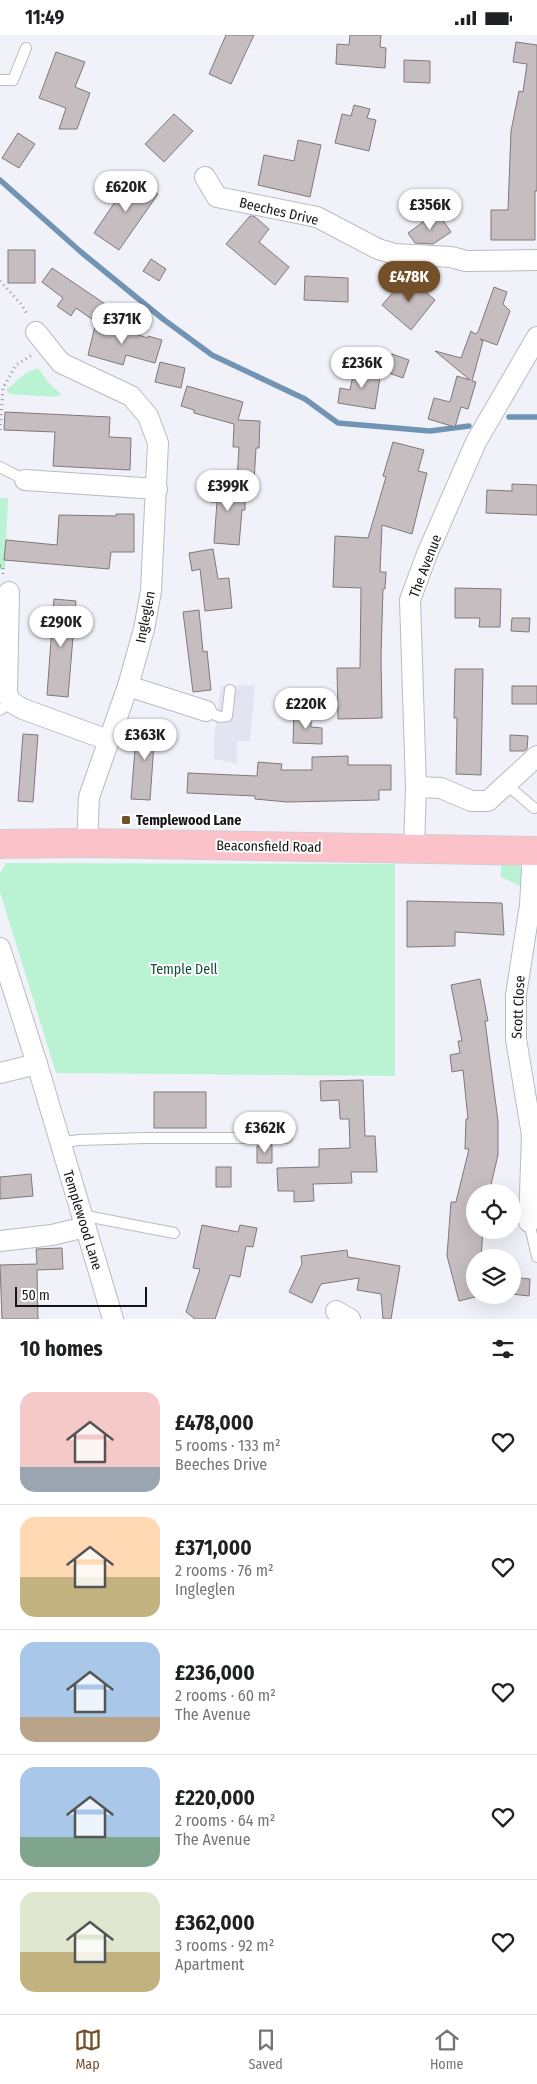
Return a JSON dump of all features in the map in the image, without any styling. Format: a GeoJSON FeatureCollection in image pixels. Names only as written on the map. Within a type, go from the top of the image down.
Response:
{"type":"FeatureCollection","features":[{"type":"Feature","properties":{"kind":"main road","name":"Beaconsfield Road"},"geometry":{"type":"LineString","coordinates":[[0,844],[87,843],[535,851]]}},
{"type":"Feature","properties":{"kind":"street","name":"Beeches Drive"},"geometry":{"type":"LineString","coordinates":[[205,177],[217,197],[317,217],[378,249],[395,254],[451,257],[466,261],[537,260]]}},
{"type":"Feature","properties":{"kind":"street","name":"The Avenue"},"geometry":{"type":"LineString","coordinates":[[414,848],[416,787],[410,600],[476,442],[537,337]]}},
{"type":"Feature","properties":{"kind":"street","name":"Ingleglen"},"geometry":{"type":"LineString","coordinates":[[42,339],[61,363],[131,396],[148,416],[158,443],[151,591],[144,629],[128,686],[89,797],[87,843]]}},
{"type":"Feature","properties":{"kind":"street"},"geometry":{"type":"LineString","coordinates":[[25,480],[157,489]]}},
{"type":"Feature","properties":{"kind":"street"},"geometry":{"type":"LineString","coordinates":[[9,592],[6,706],[23,709],[108,740]]}},
{"type":"Feature","properties":{"kind":"street"},"geometry":{"type":"LineString","coordinates":[[128,686],[206,711]]}},
{"type":"Feature","properties":{"kind":"street"},"geometry":{"type":"LineString","coordinates":[[416,787],[441,788],[471,801],[488,801],[537,756]]}},
{"type":"Feature","properties":{"kind":"street","name":"Scott Close"},"geometry":{"type":"LineString","coordinates":[[529,1222],[532,1135],[516,1039],[516,1004],[530,905],[535,851]]}},
{"type":"Feature","properties":{"kind":"street","name":"Templewood Lane"},"geometry":{"type":"LineString","coordinates":[[1,954],[37,1064],[113,1319]]}},
{"type":"Feature","properties":{"kind":"street"},"geometry":{"type":"LineString","coordinates":[[0,1073],[37,1064]]}},
{"type":"Feature","properties":{"kind":"street"},"geometry":{"type":"LineString","coordinates":[[0,1241],[52,1235],[83,1221]]}},
{"type":"Feature","properties":{"kind":"lane"},"geometry":{"type":"LineString","coordinates":[[0,80],[13,80],[26,48]]}},
{"type":"Feature","properties":{"kind":"lane"},"geometry":{"type":"LineString","coordinates":[[0,467],[25,480]]}},
{"type":"Feature","properties":{"kind":"lane"},"geometry":{"type":"LineString","coordinates":[[206,711],[220,717],[228,716],[230,690]]}},
{"type":"Feature","properties":{"kind":"lane"},"geometry":{"type":"LineString","coordinates":[[506,784],[534,809]]}},
{"type":"Feature","properties":{"kind":"lane"},"geometry":{"type":"LineString","coordinates":[[59,1143],[79,1140],[145,1138],[287,1138]]}},
{"type":"Feature","properties":{"kind":"lane"},"geometry":{"type":"LineString","coordinates":[[83,1221],[174,1233]]}},
{"type":"Feature","properties":{"kind":"lane"},"geometry":{"type":"LineString","coordinates":[[529,1222],[537,1257]]}},
{"type":"Feature","properties":{"kind":"path"},"geometry":{"type":"LineString","coordinates":[[0,281],[22,305],[42,339],[16,365],[3,388],[0,429]]}},
{"type":"Feature","properties":{"kind":"shaded area"},"geometry":{"type":"Polygon","coordinates":[[[255,685],[250,741],[237,741],[237,764],[214,759],[214,738],[221,686],[255,685]]]}},
{"type":"Feature","properties":{"kind":"green space"},"geometry":{"type":"Polygon","coordinates":[[[38,368],[49,383],[62,395],[55,397],[10,394],[6,390],[26,373],[38,368]]]}},
{"type":"Feature","properties":{"kind":"green space"},"geometry":{"type":"Polygon","coordinates":[[[0,498],[8,498],[5,570],[0,569],[0,498]]]}},
{"type":"Feature","properties":{"kind":"green space","name":"Temple Dell"},"geometry":{"type":"Polygon","coordinates":[[[6,863],[395,864],[395,1076],[56,1073],[0,892],[0,874],[6,863]]]}},
{"type":"Feature","properties":{"kind":"green space"},"geometry":{"type":"Polygon","coordinates":[[[517,863],[527,875],[528,890],[501,877],[501,864],[517,863]]]}},
{"type":"Feature","properties":{"kind":"building"},"geometry":{"type":"Polygon","coordinates":[[[226,35],[254,35],[231,84],[209,74],[226,35]]]}},
{"type":"Feature","properties":{"kind":"building"},"geometry":{"type":"Polygon","coordinates":[[[350,35],[381,35],[380,47],[386,48],[385,68],[336,64],[337,44],[349,45],[350,35]]]}},
{"type":"Feature","properties":{"kind":"building"},"geometry":{"type":"Polygon","coordinates":[[[516,42],[537,45],[535,240],[491,240],[491,210],[508,210],[511,131],[519,91],[523,92],[527,64],[513,62],[516,42]]]}},
{"type":"Feature","properties":{"kind":"building"},"geometry":{"type":"Polygon","coordinates":[[[56,52],[85,62],[75,87],[90,93],[77,129],[59,129],[66,108],[39,98],[56,52]]]}},
{"type":"Feature","properties":{"kind":"building"},"geometry":{"type":"Polygon","coordinates":[[[404,60],[430,61],[430,83],[404,82],[404,60]]]}},
{"type":"Feature","properties":{"kind":"building"},"geometry":{"type":"Polygon","coordinates":[[[354,105],[370,109],[367,118],[376,120],[369,151],[335,143],[342,114],[351,116],[354,105]]]}},
{"type":"Feature","properties":{"kind":"building"},"geometry":{"type":"Polygon","coordinates":[[[174,114],[193,131],[164,162],[145,144],[174,114]]]}},
{"type":"Feature","properties":{"kind":"building"},"geometry":{"type":"Polygon","coordinates":[[[18,133],[35,144],[19,168],[2,158],[18,133]]]}},
{"type":"Feature","properties":{"kind":"building"},"geometry":{"type":"Polygon","coordinates":[[[298,140],[321,145],[310,197],[258,185],[264,155],[294,161],[298,140]]]}},
{"type":"Feature","properties":{"kind":"building"},"geometry":{"type":"Polygon","coordinates":[[[132,177],[158,194],[119,250],[94,233],[132,177]]]}},
{"type":"Feature","properties":{"kind":"building"},"geometry":{"type":"Polygon","coordinates":[[[437,212],[451,232],[433,244],[415,243],[408,233],[437,212]]]}},
{"type":"Feature","properties":{"kind":"building"},"geometry":{"type":"Polygon","coordinates":[[[250,216],[254,216],[269,229],[259,242],[289,267],[275,285],[226,244],[250,216]]]}},
{"type":"Feature","properties":{"kind":"building"},"geometry":{"type":"Polygon","coordinates":[[[8,250],[35,250],[35,283],[8,283],[8,250]]]}},
{"type":"Feature","properties":{"kind":"building"},"geometry":{"type":"Polygon","coordinates":[[[151,259],[166,269],[159,281],[143,271],[151,259]]]}},
{"type":"Feature","properties":{"kind":"building"},"geometry":{"type":"Polygon","coordinates":[[[52,268],[108,306],[96,322],[76,308],[71,316],[57,306],[63,298],[42,282],[52,268]]]}},
{"type":"Feature","properties":{"kind":"building"},"geometry":{"type":"Polygon","coordinates":[[[305,276],[348,278],[348,302],[304,300],[305,276]]]}},
{"type":"Feature","properties":{"kind":"building"},"geometry":{"type":"Polygon","coordinates":[[[405,279],[411,279],[435,300],[411,330],[382,305],[405,279]]]}},
{"type":"Feature","properties":{"kind":"building"},"geometry":{"type":"Polygon","coordinates":[[[494,287],[507,292],[503,304],[510,311],[497,345],[480,339],[483,341],[472,381],[476,382],[468,409],[461,407],[455,427],[428,419],[434,398],[450,402],[457,376],[470,380],[435,351],[461,358],[471,331],[475,334],[478,332],[494,287]]]}},
{"type":"Feature","properties":{"kind":"building"},"geometry":{"type":"Polygon","coordinates":[[[96,322],[148,338],[148,336],[162,340],[155,363],[126,355],[123,365],[88,355],[96,322]]]}},
{"type":"Feature","properties":{"kind":"building"},"geometry":{"type":"Polygon","coordinates":[[[392,354],[409,360],[403,378],[386,372],[392,354]]]}},
{"type":"Feature","properties":{"kind":"building"},"geometry":{"type":"Polygon","coordinates":[[[160,362],[185,368],[181,388],[155,382],[160,362]]]}},
{"type":"Feature","properties":{"kind":"building"},"geometry":{"type":"Polygon","coordinates":[[[355,366],[381,371],[375,409],[338,403],[340,388],[350,390],[355,366]]]}},
{"type":"Feature","properties":{"kind":"building"},"geometry":{"type":"Polygon","coordinates":[[[187,386],[243,402],[238,420],[260,421],[259,448],[256,448],[254,482],[237,481],[239,447],[233,447],[234,424],[194,413],[194,410],[181,406],[187,386]]]}},
{"type":"Feature","properties":{"kind":"building"},"geometry":{"type":"Polygon","coordinates":[[[5,412],[110,417],[109,437],[131,438],[130,470],[53,466],[55,432],[4,430],[5,412]]]}},
{"type":"Feature","properties":{"kind":"building"},"geometry":{"type":"Polygon","coordinates":[[[393,442],[424,450],[418,471],[427,473],[412,534],[382,525],[380,572],[386,572],[385,589],[383,589],[381,656],[382,718],[338,719],[337,668],[360,668],[361,588],[333,587],[335,536],[368,538],[386,477],[383,476],[393,442]]]}},
{"type":"Feature","properties":{"kind":"building"},"geometry":{"type":"Polygon","coordinates":[[[211,484],[245,484],[245,510],[242,510],[239,545],[214,543],[217,502],[211,502],[211,484]]]}},
{"type":"Feature","properties":{"kind":"building"},"geometry":{"type":"Polygon","coordinates":[[[512,484],[537,485],[537,515],[486,513],[487,490],[512,491],[512,484]]]}},
{"type":"Feature","properties":{"kind":"building"},"geometry":{"type":"Polygon","coordinates":[[[116,514],[134,514],[134,552],[111,552],[109,569],[4,560],[6,540],[57,545],[59,515],[116,516],[116,514]]]}},
{"type":"Feature","properties":{"kind":"building"},"geometry":{"type":"Polygon","coordinates":[[[213,549],[218,579],[229,578],[232,608],[205,611],[200,569],[192,571],[189,553],[213,549]]]}},
{"type":"Feature","properties":{"kind":"building"},"geometry":{"type":"Polygon","coordinates":[[[455,588],[501,589],[500,627],[479,627],[480,618],[455,618],[455,588]]]}},
{"type":"Feature","properties":{"kind":"building"},"geometry":{"type":"Polygon","coordinates":[[[54,599],[76,601],[68,697],[47,695],[54,599]]]}},
{"type":"Feature","properties":{"kind":"building"},"geometry":{"type":"Polygon","coordinates":[[[199,610],[203,652],[207,651],[211,690],[193,692],[183,612],[199,610]]]}},
{"type":"Feature","properties":{"kind":"building"},"geometry":{"type":"Polygon","coordinates":[[[512,618],[530,618],[529,632],[511,631],[512,618]]]}},
{"type":"Feature","properties":{"kind":"building"},"geometry":{"type":"Polygon","coordinates":[[[455,669],[483,669],[481,775],[456,774],[457,718],[454,718],[455,669]]]}},
{"type":"Feature","properties":{"kind":"building"},"geometry":{"type":"Polygon","coordinates":[[[512,686],[537,686],[537,704],[512,704],[512,686]]]}},
{"type":"Feature","properties":{"kind":"building"},"geometry":{"type":"Polygon","coordinates":[[[294,711],[311,712],[311,727],[322,728],[322,744],[293,743],[294,711]]]}},
{"type":"Feature","properties":{"kind":"building"},"geometry":{"type":"Polygon","coordinates":[[[142,722],[160,723],[159,744],[154,744],[150,800],[131,799],[136,737],[140,737],[142,722]]]}},
{"type":"Feature","properties":{"kind":"building"},"geometry":{"type":"Polygon","coordinates":[[[23,734],[38,735],[33,802],[18,801],[23,734]]]}},
{"type":"Feature","properties":{"kind":"building"},"geometry":{"type":"Polygon","coordinates":[[[510,735],[528,736],[527,749],[524,751],[510,751],[510,735]]]}},
{"type":"Feature","properties":{"kind":"building"},"geometry":{"type":"Polygon","coordinates":[[[348,756],[348,765],[391,765],[391,790],[379,790],[379,800],[287,802],[255,799],[255,796],[187,793],[188,773],[257,776],[258,762],[282,764],[281,770],[312,770],[312,757],[348,756]]]}},
{"type":"Feature","properties":{"kind":"building"},"geometry":{"type":"Polygon","coordinates":[[[407,901],[502,903],[504,935],[455,932],[455,946],[407,947],[407,901]]]}},
{"type":"Feature","properties":{"kind":"building"},"geometry":{"type":"Polygon","coordinates":[[[480,979],[488,1021],[485,1021],[498,1121],[498,1155],[491,1184],[466,1184],[466,1239],[482,1239],[482,1249],[466,1249],[466,1299],[459,1301],[447,1256],[451,1202],[456,1202],[469,1149],[465,1149],[466,1119],[468,1119],[463,1070],[452,1072],[450,1055],[460,1053],[458,1041],[462,1041],[451,985],[480,979]]]}},
{"type":"Feature","properties":{"kind":"building"},"geometry":{"type":"Polygon","coordinates":[[[363,1080],[365,1136],[375,1136],[377,1172],[351,1172],[352,1183],[313,1184],[314,1201],[294,1202],[294,1191],[278,1191],[277,1168],[319,1167],[319,1149],[350,1148],[349,1119],[340,1119],[339,1100],[321,1101],[320,1081],[363,1080]]]}},
{"type":"Feature","properties":{"kind":"building"},"geometry":{"type":"Polygon","coordinates":[[[154,1092],[206,1092],[206,1128],[154,1128],[154,1092]]]}},
{"type":"Feature","properties":{"kind":"building"},"geometry":{"type":"Polygon","coordinates":[[[272,1145],[272,1163],[257,1163],[257,1146],[272,1145]]]}},
{"type":"Feature","properties":{"kind":"building"},"geometry":{"type":"Polygon","coordinates":[[[216,1167],[231,1167],[231,1187],[216,1187],[216,1167]]]}},
{"type":"Feature","properties":{"kind":"building"},"geometry":{"type":"Polygon","coordinates":[[[31,1174],[33,1196],[0,1199],[0,1177],[31,1174]]]}},
{"type":"Feature","properties":{"kind":"building"},"geometry":{"type":"Polygon","coordinates":[[[202,1225],[238,1232],[240,1225],[257,1228],[253,1247],[246,1246],[240,1277],[230,1275],[215,1319],[195,1319],[186,1312],[200,1269],[193,1268],[202,1225]]]}},
{"type":"Feature","properties":{"kind":"building"},"geometry":{"type":"Polygon","coordinates":[[[62,1248],[63,1269],[37,1270],[38,1319],[2,1319],[0,1265],[37,1264],[36,1249],[62,1248]]]}},
{"type":"Feature","properties":{"kind":"building"},"geometry":{"type":"Polygon","coordinates":[[[347,1250],[348,1257],[400,1266],[391,1319],[383,1319],[381,1294],[357,1290],[359,1278],[321,1284],[312,1303],[289,1292],[302,1264],[301,1256],[347,1250]]]}},
{"type":"Feature","properties":{"kind":"building"},"geometry":{"type":"Polygon","coordinates":[[[521,1278],[530,1279],[529,1296],[521,1295],[521,1278]]]}},
{"type":"Feature","properties":{"kind":"waterway"},"geometry":{"type":"LineString","coordinates":[[0,180],[81,252],[163,319],[212,355],[305,399],[338,423],[430,431],[469,426]]}},
{"type":"Feature","properties":{"kind":"waterway"},"geometry":{"type":"LineString","coordinates":[[509,417],[537,417]]}},
{"type":"Feature","properties":{"kind":"place","name":"Templewood Lane"},"geometry":{"type":"Point","coordinates":[126,820]}}]}
